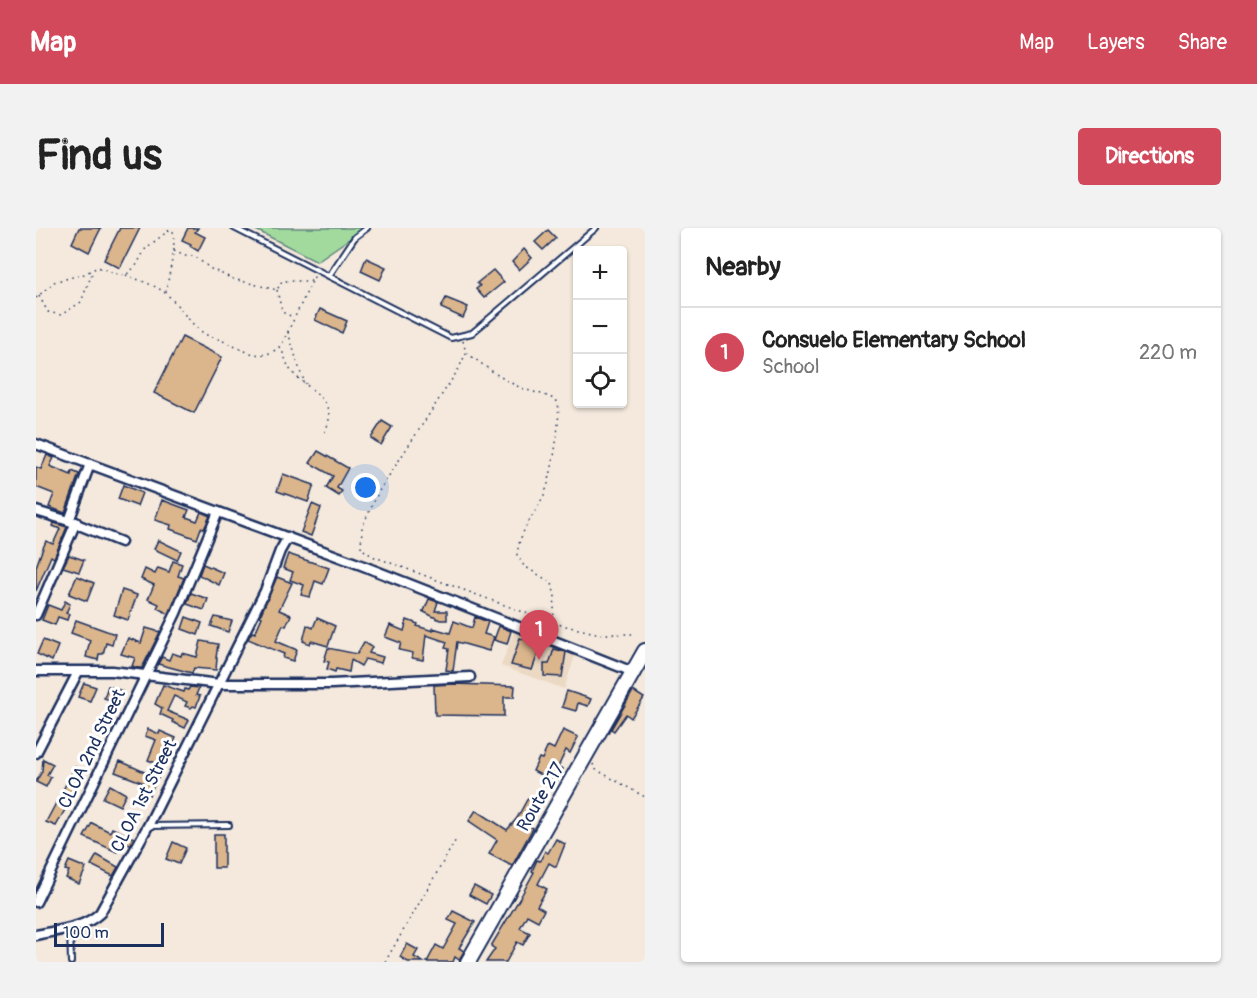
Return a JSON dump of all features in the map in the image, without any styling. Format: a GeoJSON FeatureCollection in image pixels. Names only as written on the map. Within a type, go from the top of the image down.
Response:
{"type":"FeatureCollection","features":[{"type":"Feature","properties":{"kind":"main road","name":"Route 217"},"geometry":{"type":"LineString","coordinates":[[468,962],[645,651]]}},
{"type":"Feature","properties":{"kind":"street"},"geometry":{"type":"LineString","coordinates":[[36,444],[288,537],[633,672]]}},
{"type":"Feature","properties":{"kind":"street"},"geometry":{"type":"LineString","coordinates":[[36,615],[73,521],[90,464]]}},
{"type":"Feature","properties":{"kind":"street"},"geometry":{"type":"LineString","coordinates":[[36,511],[73,521],[121,543]]}},
{"type":"Feature","properties":{"kind":"street","name":"CLOA 2nd Street"},"geometry":{"type":"LineString","coordinates":[[36,902],[176,613],[218,513]]}},
{"type":"Feature","properties":{"kind":"street","name":"CLOA 1st Street"},"geometry":{"type":"LineString","coordinates":[[70,928],[93,920],[100,913],[148,826],[219,684],[265,591],[280,551],[288,537]]}},
{"type":"Feature","properties":{"kind":"street"},"geometry":{"type":"LineString","coordinates":[[36,671],[112,671],[219,684],[331,684],[470,677]]}},
{"type":"Feature","properties":{"kind":"street"},"geometry":{"type":"LineString","coordinates":[[36,753],[78,672]]}},
{"type":"Feature","properties":{"kind":"street"},"geometry":{"type":"LineString","coordinates":[[36,935],[70,928]]}},
{"type":"Feature","properties":{"kind":"lane"},"geometry":{"type":"LineString","coordinates":[[234,228],[244,230],[451,338],[472,333],[596,228]]}},
{"type":"Feature","properties":{"kind":"lane"},"geometry":{"type":"LineString","coordinates":[[329,276],[355,237],[367,228]]}},
{"type":"Feature","properties":{"kind":"lane"},"geometry":{"type":"LineString","coordinates":[[148,826],[229,825]]}},
{"type":"Feature","properties":{"kind":"lane"},"geometry":{"type":"LineString","coordinates":[[70,928],[71,962]]}},
{"type":"Feature","properties":{"kind":"path"},"geometry":{"type":"LineString","coordinates":[[166,294],[174,251],[172,228]]}},
{"type":"Feature","properties":{"kind":"path"},"geometry":{"type":"LineString","coordinates":[[126,275],[136,266],[146,248],[172,228]]}},
{"type":"Feature","properties":{"kind":"path"},"geometry":{"type":"LineString","coordinates":[[174,251],[185,256],[194,256],[211,269],[233,279],[277,290]]}},
{"type":"Feature","properties":{"kind":"path"},"geometry":{"type":"LineString","coordinates":[[94,269],[81,302],[61,315],[48,312],[37,297],[54,282],[84,274],[94,269],[98,267],[158,288],[203,333],[243,352],[262,355],[274,352],[280,346],[317,270]]}},
{"type":"Feature","properties":{"kind":"path"},"geometry":{"type":"LineString","coordinates":[[293,318],[282,312],[277,290],[282,281],[312,281]]}},
{"type":"Feature","properties":{"kind":"path"},"geometry":{"type":"LineString","coordinates":[[287,331],[307,387]]}},
{"type":"Feature","properties":{"kind":"path"},"geometry":{"type":"LineString","coordinates":[[462,335],[466,353],[458,370],[379,491],[362,526],[361,548],[372,556],[553,623],[600,634],[632,634]]}},
{"type":"Feature","properties":{"kind":"path"},"geometry":{"type":"LineString","coordinates":[[280,346],[288,366],[307,387],[325,402],[329,418],[323,436]]}},
{"type":"Feature","properties":{"kind":"path"},"geometry":{"type":"LineString","coordinates":[[466,353],[503,379],[529,391],[549,395],[558,402],[560,414],[550,477],[545,494],[519,538],[517,555],[524,566],[552,583],[555,597],[553,623]]}},
{"type":"Feature","properties":{"kind":"path"},"geometry":{"type":"LineString","coordinates":[[589,749],[595,769],[645,797]]}},
{"type":"Feature","properties":{"kind":"path"},"geometry":{"type":"LineString","coordinates":[[385,962],[457,838]]}},
{"type":"Feature","properties":{"kind":"shaded area"},"geometry":{"type":"Polygon","coordinates":[[[514,631],[576,653],[564,689],[501,666],[514,631]]]}},
{"type":"Feature","properties":{"kind":"green space"},"geometry":{"type":"Polygon","coordinates":[[[252,228],[365,228],[317,261],[252,228]]]}},
{"type":"Feature","properties":{"kind":"building"},"geometry":{"type":"Polygon","coordinates":[[[79,228],[101,228],[89,252],[72,243],[79,228]]]}},
{"type":"Feature","properties":{"kind":"building"},"geometry":{"type":"Polygon","coordinates":[[[120,228],[140,228],[120,268],[104,260],[120,228]]]}},
{"type":"Feature","properties":{"kind":"building"},"geometry":{"type":"Polygon","coordinates":[[[188,228],[198,228],[195,232],[205,237],[198,251],[190,246],[191,244],[182,240],[188,228]]]}},
{"type":"Feature","properties":{"kind":"building"},"geometry":{"type":"Polygon","coordinates":[[[548,230],[556,238],[543,250],[535,242],[548,230]]]}},
{"type":"Feature","properties":{"kind":"building"},"geometry":{"type":"Polygon","coordinates":[[[524,249],[532,258],[519,270],[512,262],[524,249]]]}},
{"type":"Feature","properties":{"kind":"building"},"geometry":{"type":"Polygon","coordinates":[[[366,258],[386,267],[380,280],[361,271],[366,258]]]}},
{"type":"Feature","properties":{"kind":"building"},"geometry":{"type":"Polygon","coordinates":[[[493,270],[504,282],[484,298],[476,289],[480,286],[477,283],[493,270]]]}},
{"type":"Feature","properties":{"kind":"building"},"geometry":{"type":"Polygon","coordinates":[[[446,298],[468,307],[463,318],[441,308],[446,298]]]}},
{"type":"Feature","properties":{"kind":"building"},"geometry":{"type":"Polygon","coordinates":[[[320,309],[347,321],[342,333],[315,320],[320,309]]]}},
{"type":"Feature","properties":{"kind":"building"},"geometry":{"type":"Polygon","coordinates":[[[182,337],[222,357],[194,413],[154,393],[182,337]]]}},
{"type":"Feature","properties":{"kind":"building"},"geometry":{"type":"Polygon","coordinates":[[[382,421],[392,427],[381,445],[371,438],[382,421]]]}},
{"type":"Feature","properties":{"kind":"building"},"geometry":{"type":"Polygon","coordinates":[[[318,451],[348,468],[337,488],[342,491],[339,496],[326,488],[333,476],[310,463],[318,451]]]}},
{"type":"Feature","properties":{"kind":"building"},"geometry":{"type":"Polygon","coordinates":[[[47,455],[54,458],[50,466],[71,475],[72,471],[79,474],[65,513],[49,507],[54,494],[36,487],[36,467],[41,469],[47,455]]]}},
{"type":"Feature","properties":{"kind":"building"},"geometry":{"type":"Polygon","coordinates":[[[283,474],[314,485],[308,502],[277,491],[283,474]]]}},
{"type":"Feature","properties":{"kind":"building"},"geometry":{"type":"Polygon","coordinates":[[[123,485],[142,493],[137,506],[118,499],[123,485]]]}},
{"type":"Feature","properties":{"kind":"building"},"geometry":{"type":"Polygon","coordinates":[[[162,500],[189,510],[186,517],[197,521],[201,512],[210,516],[204,529],[201,528],[197,539],[170,529],[171,525],[155,520],[162,500]]]}},
{"type":"Feature","properties":{"kind":"building"},"geometry":{"type":"Polygon","coordinates":[[[312,504],[321,508],[311,536],[301,532],[312,504]]]}},
{"type":"Feature","properties":{"kind":"building"},"geometry":{"type":"Polygon","coordinates":[[[54,523],[67,527],[54,558],[51,556],[36,591],[36,567],[41,553],[46,541],[53,544],[60,529],[53,526],[54,523]]]}},
{"type":"Feature","properties":{"kind":"building"},"geometry":{"type":"Polygon","coordinates":[[[158,540],[181,551],[177,560],[154,549],[158,540]]]}},
{"type":"Feature","properties":{"kind":"building"},"geometry":{"type":"Polygon","coordinates":[[[288,554],[329,568],[323,584],[315,581],[310,597],[301,595],[304,585],[290,580],[293,572],[283,568],[288,554]]]}},
{"type":"Feature","properties":{"kind":"building"},"geometry":{"type":"Polygon","coordinates":[[[69,555],[84,560],[79,572],[63,567],[69,555]]]}},
{"type":"Feature","properties":{"kind":"building"},"geometry":{"type":"Polygon","coordinates":[[[173,561],[182,564],[178,576],[184,578],[169,614],[157,608],[159,604],[148,599],[154,585],[141,579],[145,569],[155,574],[158,568],[169,572],[173,561]]]}},
{"type":"Feature","properties":{"kind":"building"},"geometry":{"type":"Polygon","coordinates":[[[203,564],[224,573],[219,585],[199,575],[203,564]]]}},
{"type":"Feature","properties":{"kind":"building"},"geometry":{"type":"Polygon","coordinates":[[[77,576],[94,583],[87,601],[69,594],[77,576]]]}},
{"type":"Feature","properties":{"kind":"building"},"geometry":{"type":"Polygon","coordinates":[[[277,577],[292,583],[279,610],[291,615],[286,626],[283,625],[276,641],[297,650],[293,661],[283,658],[284,654],[248,639],[252,632],[255,633],[277,577]]]}},
{"type":"Feature","properties":{"kind":"building"},"geometry":{"type":"Polygon","coordinates":[[[122,590],[137,595],[128,620],[114,615],[122,590]]]}},
{"type":"Feature","properties":{"kind":"building"},"geometry":{"type":"Polygon","coordinates":[[[191,593],[208,599],[204,610],[187,604],[191,593]]]}},
{"type":"Feature","properties":{"kind":"building"},"geometry":{"type":"Polygon","coordinates":[[[429,599],[438,602],[435,611],[447,611],[447,620],[440,620],[422,611],[429,599]]]}},
{"type":"Feature","properties":{"kind":"building"},"geometry":{"type":"Polygon","coordinates":[[[65,601],[70,604],[66,613],[69,614],[67,620],[58,617],[55,625],[42,620],[48,605],[61,610],[65,601]]]}},
{"type":"Feature","properties":{"kind":"building"},"geometry":{"type":"Polygon","coordinates":[[[186,617],[202,623],[198,635],[182,629],[186,617]]]}},
{"type":"Feature","properties":{"kind":"building"},"geometry":{"type":"Polygon","coordinates":[[[215,617],[232,621],[228,632],[211,626],[215,617]]]}},
{"type":"Feature","properties":{"kind":"building"},"geometry":{"type":"Polygon","coordinates":[[[475,617],[488,622],[484,634],[494,637],[489,651],[457,642],[453,671],[446,670],[449,649],[445,648],[447,642],[426,635],[423,660],[412,658],[413,653],[399,650],[401,643],[385,637],[390,625],[404,631],[407,620],[433,631],[433,628],[450,633],[454,621],[472,628],[475,617]]]}},
{"type":"Feature","properties":{"kind":"building"},"geometry":{"type":"Polygon","coordinates":[[[317,618],[335,626],[328,646],[303,641],[307,625],[313,628],[317,618]]]}},
{"type":"Feature","properties":{"kind":"building"},"geometry":{"type":"Polygon","coordinates":[[[76,620],[115,634],[112,645],[106,643],[103,654],[99,654],[98,660],[86,657],[90,640],[71,633],[76,620]]]}},
{"type":"Feature","properties":{"kind":"building"},"geometry":{"type":"Polygon","coordinates":[[[499,626],[511,631],[507,644],[494,640],[499,626]]]}},
{"type":"Feature","properties":{"kind":"building"},"geometry":{"type":"Polygon","coordinates":[[[146,628],[160,632],[142,668],[138,668],[132,666],[135,658],[121,654],[128,638],[141,643],[146,628]]]}},
{"type":"Feature","properties":{"kind":"building"},"geometry":{"type":"Polygon","coordinates":[[[520,638],[541,645],[532,670],[511,665],[520,638]]]}},
{"type":"Feature","properties":{"kind":"building"},"geometry":{"type":"Polygon","coordinates":[[[43,640],[58,646],[52,661],[37,654],[43,640]]]}},
{"type":"Feature","properties":{"kind":"building"},"geometry":{"type":"Polygon","coordinates":[[[201,641],[218,644],[216,670],[194,668],[192,673],[158,664],[162,657],[169,660],[172,653],[197,657],[201,641]]]}},
{"type":"Feature","properties":{"kind":"building"},"geometry":{"type":"Polygon","coordinates":[[[364,642],[372,647],[369,653],[383,657],[381,663],[365,659],[361,666],[351,660],[349,672],[336,669],[335,672],[327,669],[329,662],[324,661],[328,648],[357,654],[364,642]]]}},
{"type":"Feature","properties":{"kind":"building"},"geometry":{"type":"Polygon","coordinates":[[[554,649],[566,652],[562,677],[544,676],[544,664],[549,664],[554,649]]]}},
{"type":"Feature","properties":{"kind":"building"},"geometry":{"type":"Polygon","coordinates":[[[84,683],[96,687],[90,701],[78,697],[84,683]]]}},
{"type":"Feature","properties":{"kind":"building"},"geometry":{"type":"Polygon","coordinates":[[[163,685],[184,692],[190,687],[199,688],[196,695],[200,696],[196,707],[185,706],[187,702],[174,696],[167,711],[189,720],[185,728],[160,714],[162,708],[155,704],[163,685]]]}},
{"type":"Feature","properties":{"kind":"building"},"geometry":{"type":"Polygon","coordinates":[[[434,685],[515,686],[514,697],[504,697],[504,716],[435,715],[434,685]]]}},
{"type":"Feature","properties":{"kind":"building"},"geometry":{"type":"Polygon","coordinates":[[[108,686],[122,691],[118,702],[104,698],[108,686]]]}},
{"type":"Feature","properties":{"kind":"building"},"geometry":{"type":"Polygon","coordinates":[[[567,691],[591,699],[588,706],[578,703],[576,711],[562,707],[567,691]]]}},
{"type":"Feature","properties":{"kind":"building"},"geometry":{"type":"Polygon","coordinates":[[[633,691],[644,698],[631,718],[626,714],[614,731],[611,729],[633,691]]]}},
{"type":"Feature","properties":{"kind":"building"},"geometry":{"type":"Polygon","coordinates":[[[148,729],[176,738],[171,749],[168,748],[161,765],[148,760],[156,740],[145,736],[148,729]]]}},
{"type":"Feature","properties":{"kind":"building"},"geometry":{"type":"Polygon","coordinates":[[[563,730],[578,737],[570,753],[566,750],[558,767],[563,769],[556,783],[533,771],[548,746],[554,749],[563,730]]]}},
{"type":"Feature","properties":{"kind":"building"},"geometry":{"type":"Polygon","coordinates":[[[43,759],[53,764],[47,775],[51,777],[46,787],[36,782],[42,771],[43,759]]]}},
{"type":"Feature","properties":{"kind":"building"},"geometry":{"type":"Polygon","coordinates":[[[120,761],[158,778],[149,795],[141,791],[144,783],[115,772],[120,761]]]}},
{"type":"Feature","properties":{"kind":"building"},"geometry":{"type":"Polygon","coordinates":[[[75,767],[85,772],[77,788],[56,826],[46,822],[75,767]]]}},
{"type":"Feature","properties":{"kind":"building"},"geometry":{"type":"Polygon","coordinates":[[[110,785],[126,794],[120,806],[103,798],[110,785]]]}},
{"type":"Feature","properties":{"kind":"building"},"geometry":{"type":"Polygon","coordinates":[[[528,798],[538,803],[527,824],[533,828],[512,866],[489,854],[497,840],[469,821],[476,810],[507,830],[528,798]]]}},
{"type":"Feature","properties":{"kind":"building"},"geometry":{"type":"Polygon","coordinates":[[[92,823],[110,832],[112,828],[134,838],[130,845],[122,841],[117,852],[84,837],[92,823]]]}},
{"type":"Feature","properties":{"kind":"building"},"geometry":{"type":"Polygon","coordinates":[[[214,834],[224,834],[224,868],[214,868],[214,834]]]}},
{"type":"Feature","properties":{"kind":"building"},"geometry":{"type":"Polygon","coordinates":[[[556,839],[565,844],[556,867],[549,863],[538,884],[547,889],[537,906],[544,910],[538,921],[527,915],[520,928],[530,933],[523,945],[517,942],[506,962],[486,962],[495,949],[491,946],[534,872],[532,871],[537,860],[540,861],[545,851],[548,853],[556,839]]]}},
{"type":"Feature","properties":{"kind":"building"},"geometry":{"type":"Polygon","coordinates":[[[173,842],[186,848],[179,864],[166,859],[173,842]]]}},
{"type":"Feature","properties":{"kind":"building"},"geometry":{"type":"Polygon","coordinates":[[[97,855],[118,867],[113,876],[91,865],[97,855]]]}},
{"type":"Feature","properties":{"kind":"building"},"geometry":{"type":"Polygon","coordinates":[[[69,861],[86,868],[79,884],[66,878],[69,871],[65,870],[69,861]]]}},
{"type":"Feature","properties":{"kind":"building"},"geometry":{"type":"Polygon","coordinates":[[[474,886],[491,895],[486,904],[469,895],[474,886]]]}},
{"type":"Feature","properties":{"kind":"building"},"geometry":{"type":"Polygon","coordinates":[[[453,911],[475,922],[459,948],[464,951],[459,960],[455,957],[453,962],[427,962],[436,945],[443,949],[457,924],[448,920],[453,911]]]}},
{"type":"Feature","properties":{"kind":"building"},"geometry":{"type":"Polygon","coordinates":[[[407,944],[418,950],[414,957],[423,962],[408,962],[400,957],[407,944]]]}},
{"type":"Feature","properties":{"kind":"place","name":"Consuelo Elementary School"},"geometry":{"type":"Point","coordinates":[539,660]}}]}
